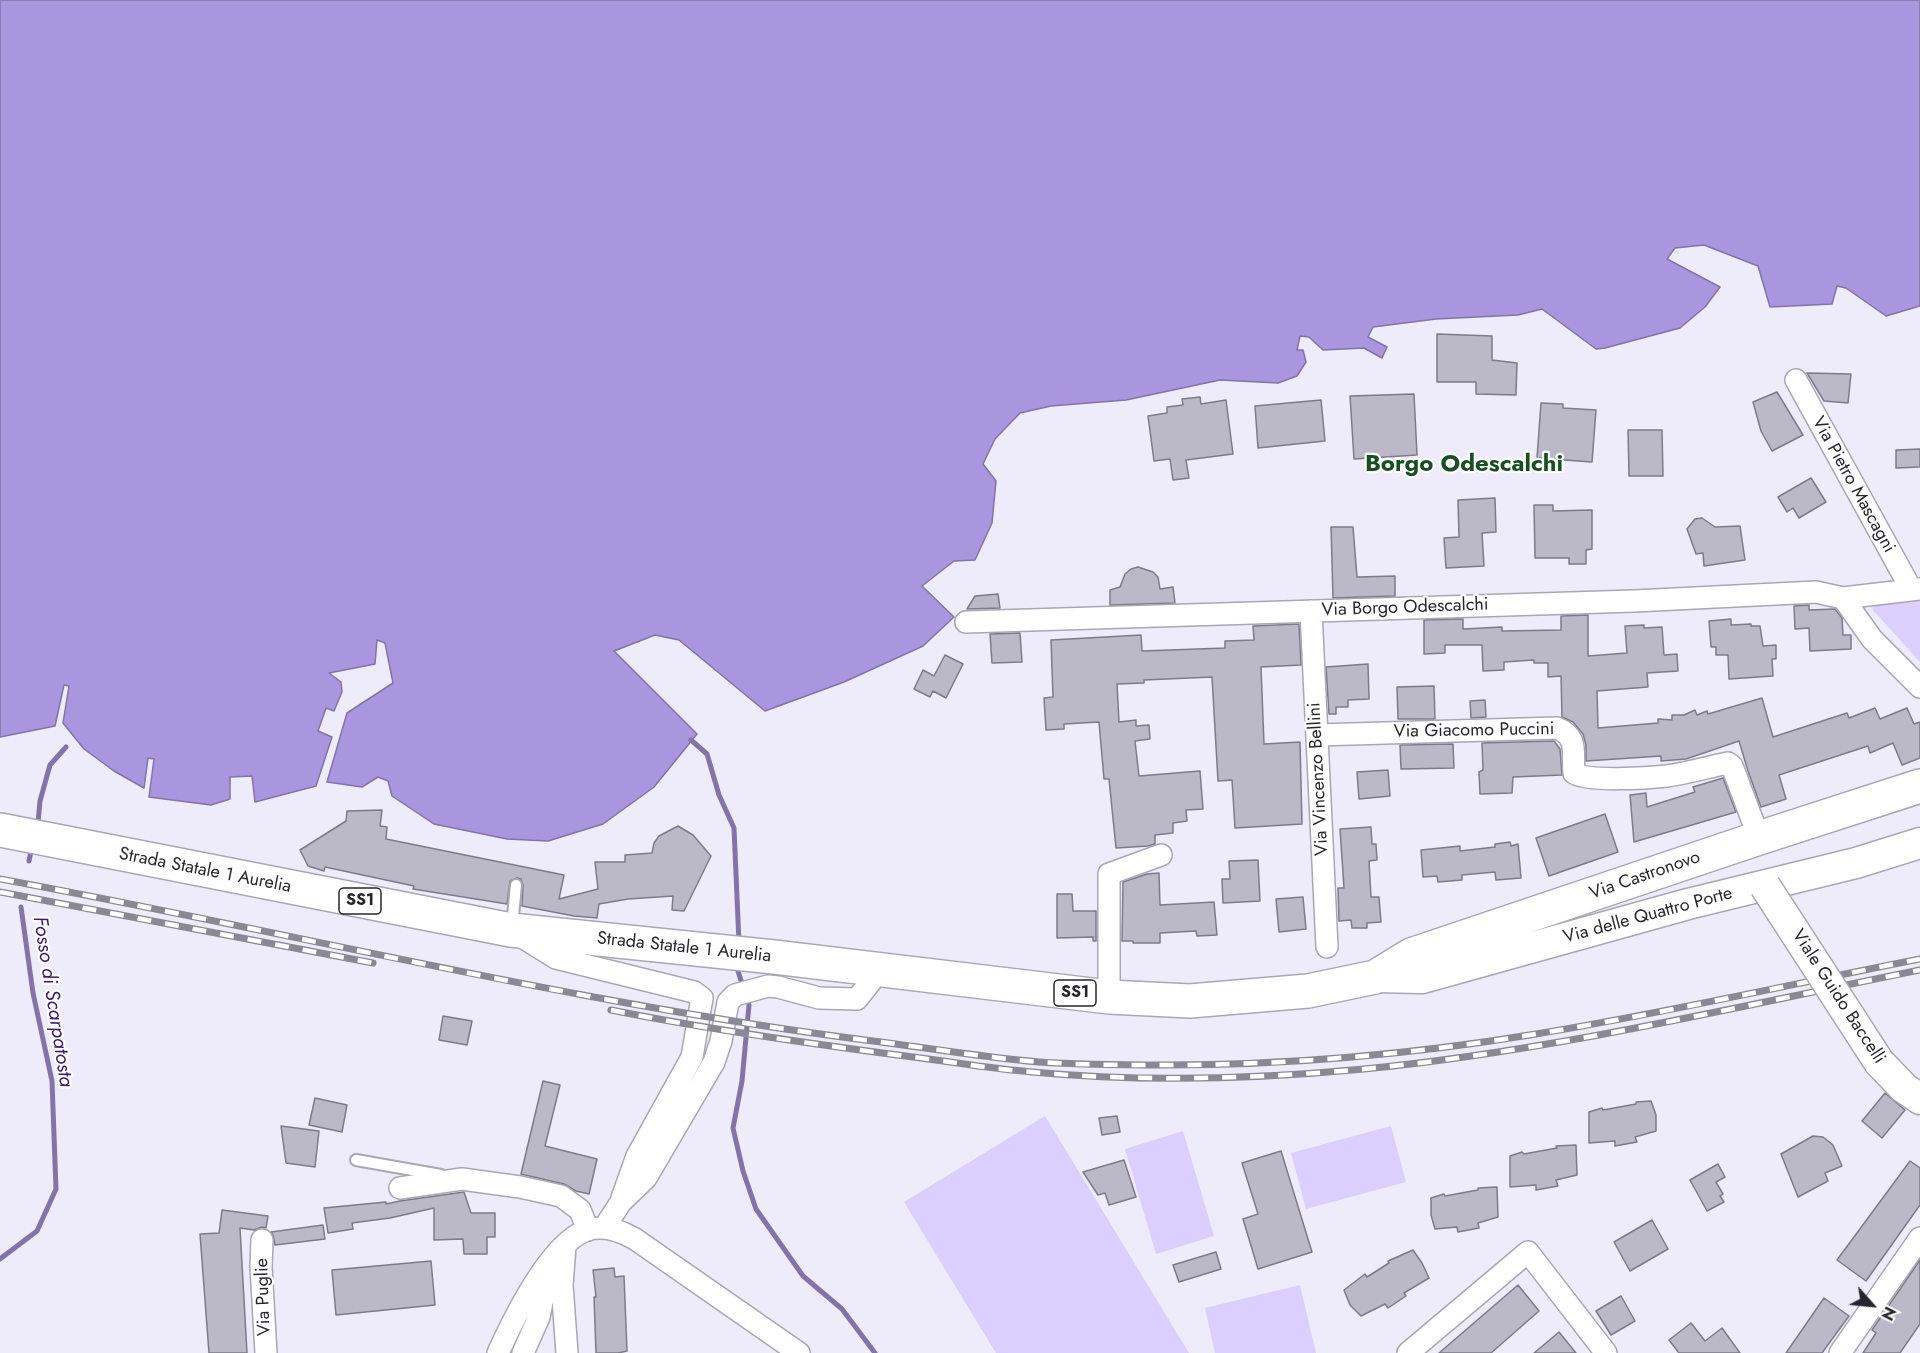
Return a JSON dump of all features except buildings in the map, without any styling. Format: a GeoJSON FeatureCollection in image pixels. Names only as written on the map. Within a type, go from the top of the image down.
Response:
{"type":"FeatureCollection","features":[{"type":"Feature","properties":{"kind":"main road","name":"Via Castronovo"},"geometry":{"type":"LineString","coordinates":[[1375,977],[1411,955],[1920,786]]}},
{"type":"Feature","properties":{"kind":"main road","name":"Strada Statale 1 Aurelia"},"geometry":{"type":"LineString","coordinates":[[0,831],[511,930],[722,952],[776,972],[880,970],[1109,997],[1156,1000],[1224,999],[1308,991],[1375,977]]}},
{"type":"Feature","properties":{"kind":"main road","name":"Via delle Quattro Porte"},"geometry":{"type":"LineString","coordinates":[[1375,977],[1422,978],[1688,904],[1866,860],[1920,843]]}},
{"type":"Feature","properties":{"kind":"main road","name":"Viale Guido Baccelli"},"geometry":{"type":"LineString","coordinates":[[1765,886],[1879,1062],[1904,1088],[1920,1100]]}},
{"type":"Feature","properties":{"kind":"street","name":"Via Pietro Mascagni"},"geometry":{"type":"LineString","coordinates":[[1796,380],[1915,589]]}},
{"type":"Feature","properties":{"kind":"street","name":"Via Borgo Odescalchi"},"geometry":{"type":"LineString","coordinates":[[966,622],[1634,601],[1816,592],[1843,598],[1915,589]]}},
{"type":"Feature","properties":{"kind":"street"},"geometry":{"type":"LineString","coordinates":[[1843,598],[1872,639],[1920,687]]}},
{"type":"Feature","properties":{"kind":"street","name":"Via Vincenzo Bellini"},"geometry":{"type":"LineString","coordinates":[[1311,611],[1327,948]]}},
{"type":"Feature","properties":{"kind":"street","name":"Via Giacomo Puccini"},"geometry":{"type":"LineString","coordinates":[[1317,735],[1557,728],[1566,731],[1571,739],[1574,772],[1580,777],[1591,778],[1668,776],[1728,763],[1732,766],[1759,838]]}},
{"type":"Feature","properties":{"kind":"street"},"geometry":{"type":"LineString","coordinates":[[1109,997],[1109,874],[1161,855]]}},
{"type":"Feature","properties":{"kind":"street"},"geometry":{"type":"LineString","coordinates":[[511,930],[556,958],[694,992],[702,998],[692,1057],[637,1155],[621,1202]]}},
{"type":"Feature","properties":{"kind":"street"},"geometry":{"type":"LineString","coordinates":[[596,1229],[646,1178],[714,1062],[729,1002],[735,995],[768,986],[776,972]]}},
{"type":"Feature","properties":{"kind":"street"},"geometry":{"type":"LineString","coordinates":[[400,1188],[462,1179],[520,1187],[561,1196],[580,1210],[596,1229]]}},
{"type":"Feature","properties":{"kind":"street"},"geometry":{"type":"LineString","coordinates":[[498,1353],[519,1307],[549,1264],[578,1234],[596,1229],[621,1231],[635,1239],[799,1353]]}},
{"type":"Feature","properties":{"kind":"street"},"geometry":{"type":"LineString","coordinates":[[1840,1353],[1920,1238]]}},
{"type":"Feature","properties":{"kind":"street","name":"Via Puglie"},"geometry":{"type":"LineString","coordinates":[[262,1240],[261,1267],[266,1353]]}},
{"type":"Feature","properties":{"kind":"street"},"geometry":{"type":"LineString","coordinates":[[565,1246],[562,1285],[567,1353]]}},
{"type":"Feature","properties":{"kind":"street"},"geometry":{"type":"LineString","coordinates":[[1408,1353],[1528,1252],[1606,1353]]}},
{"type":"Feature","properties":{"kind":"street"},"geometry":{"type":"LineString","coordinates":[[523,1353],[539,1317],[549,1264]]}},
{"type":"Feature","properties":{"kind":"lane"},"geometry":{"type":"LineString","coordinates":[[511,930],[516,885]]}},
{"type":"Feature","properties":{"kind":"lane"},"geometry":{"type":"LineString","coordinates":[[356,1160],[462,1179]]}},
{"type":"Feature","properties":{"kind":"shaded area"},"geometry":{"type":"Polygon","coordinates":[[[0,0],[1920,0],[1920,306],[1886,316],[1846,288],[1837,286],[1832,304],[1770,307],[1758,266],[1704,245],[1675,248],[1667,259],[1720,287],[1705,307],[1680,328],[1605,348],[1596,349],[1542,309],[1518,315],[1436,319],[1373,327],[1368,337],[1387,347],[1382,358],[1364,348],[1323,350],[1309,337],[1300,336],[1297,350],[1303,350],[1306,362],[1297,376],[1278,383],[1220,380],[1126,400],[1051,406],[1020,413],[995,439],[983,464],[996,481],[992,523],[975,560],[954,561],[922,586],[954,617],[923,646],[844,682],[765,711],[679,640],[655,635],[614,651],[697,734],[654,787],[603,824],[548,841],[507,839],[434,824],[392,796],[388,781],[378,777],[362,787],[327,782],[347,713],[393,683],[385,643],[377,640],[375,664],[329,673],[341,682],[342,692],[334,711],[326,708],[318,731],[332,737],[316,786],[255,802],[252,776],[230,777],[230,799],[211,805],[149,797],[154,759],[148,758],[144,788],[114,771],[84,749],[63,723],[69,686],[64,685],[55,726],[0,737],[0,0]]]}},
{"type":"Feature","properties":{"kind":"shaded area"},"geometry":{"type":"Polygon","coordinates":[[[1920,600],[1920,662],[1872,609],[1877,603],[1920,600]]]}},
{"type":"Feature","properties":{"kind":"shaded area"},"geometry":{"type":"Polygon","coordinates":[[[1045,1116],[1189,1353],[996,1353],[904,1202],[1045,1116]]]}},
{"type":"Feature","properties":{"kind":"shaded area"},"geometry":{"type":"Polygon","coordinates":[[[1391,1126],[1406,1182],[1306,1209],[1291,1153],[1391,1126]]]}},
{"type":"Feature","properties":{"kind":"shaded area"},"geometry":{"type":"Polygon","coordinates":[[[1183,1131],[1214,1236],[1156,1254],[1125,1149],[1183,1131]]]}},
{"type":"Feature","properties":{"kind":"shaded area"},"geometry":{"type":"Polygon","coordinates":[[[1300,1285],[1316,1353],[1215,1353],[1205,1308],[1300,1285]]]}},
{"type":"Feature","properties":{"kind":"waterway"},"geometry":{"type":"LineString","coordinates":[[691,740],[707,754],[719,795],[734,828],[739,943]]}},
{"type":"Feature","properties":{"kind":"waterway","name":"Fosso di Scarpatosta"},"geometry":{"type":"LineString","coordinates":[[38,823],[40,801],[50,765],[66,747]]}},
{"type":"Feature","properties":{"kind":"waterway","name":"Fosso di Scarpatosta"},"geometry":{"type":"LineString","coordinates":[[29,861],[31,851]]}},
{"type":"Feature","properties":{"kind":"waterway","name":"Fosso di Scarpatosta"},"geometry":{"type":"LineString","coordinates":[[0,1259],[37,1231],[56,1189],[52,1081],[33,993],[21,907]]}},
{"type":"Feature","properties":{"kind":"waterway"},"geometry":{"type":"LineString","coordinates":[[739,964],[738,971],[743,987]]}},
{"type":"Feature","properties":{"kind":"waterway"},"geometry":{"type":"LineString","coordinates":[[747,996],[749,1005],[742,1081],[733,1128],[743,1171],[756,1209],[803,1276],[842,1309],[875,1353]]}},
{"type":"Feature","properties":{"kind":"railway"},"geometry":{"type":"LineString","coordinates":[[0,879],[647,1007],[756,1025],[974,1055],[1071,1064],[1259,1063],[1398,1053],[1536,1034],[1632,1017],[1920,959]]}},
{"type":"Feature","properties":{"kind":"railway"},"geometry":{"type":"LineString","coordinates":[[0,892],[373,963]]}},
{"type":"Feature","properties":{"kind":"railway"},"geometry":{"type":"LineString","coordinates":[[611,1010],[762,1036],[1017,1071],[1114,1077],[1240,1077],[1364,1069],[1574,1040],[1920,970]]}},
{"type":"Feature","properties":{"kind":"district","name":"Borgo Odescalchi"},"geometry":{"type":"Point","coordinates":[1464,465]}}]}
